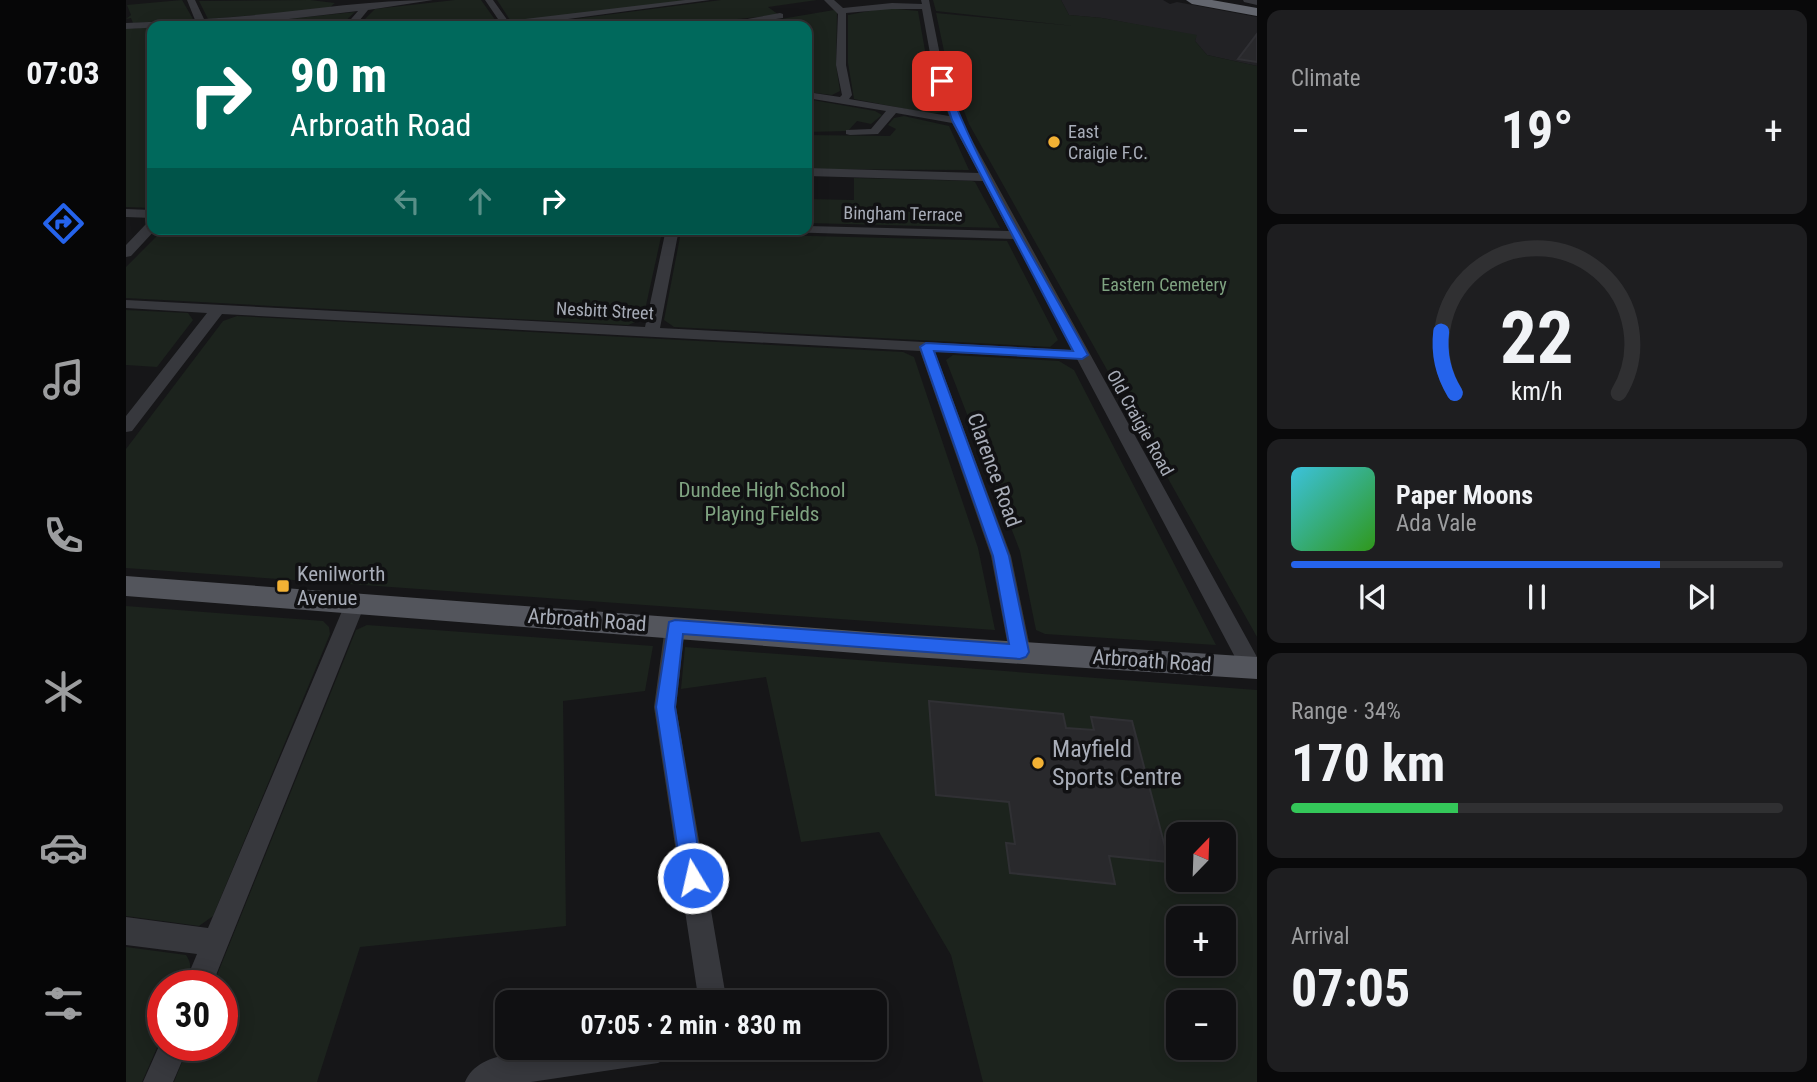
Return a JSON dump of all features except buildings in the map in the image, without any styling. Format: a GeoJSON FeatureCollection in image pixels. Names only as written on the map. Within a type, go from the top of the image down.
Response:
{"type":"FeatureCollection","features":[{"type":"Feature","properties":{"kind":"highway"},"geometry":{"type":"LineString","coordinates":[[1192,0],[1257,12]]}},
{"type":"Feature","properties":{"kind":"highway"},"geometry":{"type":"LineString","coordinates":[[1226,0],[1257,4]]}},
{"type":"Feature","properties":{"kind":"main road","name":"Arbroath Road"},"geometry":{"type":"LineString","coordinates":[[126,586],[1255,668]]}},
{"type":"Feature","properties":{"kind":"street"},"geometry":{"type":"LineString","coordinates":[[192,0],[199,21]]}},
{"type":"Feature","properties":{"kind":"street"},"geometry":{"type":"LineString","coordinates":[[342,10],[355,0]]}},
{"type":"Feature","properties":{"kind":"street"},"geometry":{"type":"LineString","coordinates":[[221,21],[264,19],[429,0]]}},
{"type":"Feature","properties":{"kind":"street"},"geometry":{"type":"LineString","coordinates":[[489,0],[507,21]]}},
{"type":"Feature","properties":{"kind":"street"},"geometry":{"type":"LineString","coordinates":[[541,21],[706,0]]}},
{"type":"Feature","properties":{"kind":"street"},"geometry":{"type":"LineString","coordinates":[[828,0],[841,10],[925,3]]}},
{"type":"Feature","properties":{"kind":"street"},"geometry":{"type":"LineString","coordinates":[[1247,0],[1257,4]]}},
{"type":"Feature","properties":{"kind":"street","name":"Old Craigie Road"},"geometry":{"type":"LineString","coordinates":[[925,3],[938,70],[956,120],[1255,668]]}},
{"type":"Feature","properties":{"kind":"street"},"geometry":{"type":"LineString","coordinates":[[354,21],[366,7]]}},
{"type":"Feature","properties":{"kind":"street"},"geometry":{"type":"LineString","coordinates":[[841,10],[841,65],[847,95],[842,101]]}},
{"type":"Feature","properties":{"kind":"street"},"geometry":{"type":"LineString","coordinates":[[754,21],[773,19]]}},
{"type":"Feature","properties":{"kind":"street"},"geometry":{"type":"LineString","coordinates":[[126,26],[147,25]]}},
{"type":"Feature","properties":{"kind":"street"},"geometry":{"type":"LineString","coordinates":[[812,96],[956,120]]}},
{"type":"Feature","properties":{"kind":"street"},"geometry":{"type":"LineString","coordinates":[[850,132],[874,132],[892,111]]}},
{"type":"Feature","properties":{"kind":"street"},"geometry":{"type":"LineString","coordinates":[[812,172],[985,177]]}},
{"type":"Feature","properties":{"kind":"street"},"geometry":{"type":"LineString","coordinates":[[126,213],[147,214]]}},
{"type":"Feature","properties":{"kind":"street","name":"Bingham Terrace"},"geometry":{"type":"LineString","coordinates":[[812,230],[1017,235]]}},
{"type":"Feature","properties":{"kind":"street"},"geometry":{"type":"LineString","coordinates":[[126,253],[147,231]]}},
{"type":"Feature","properties":{"kind":"street"},"geometry":{"type":"LineString","coordinates":[[651,333],[672,235]]}},
{"type":"Feature","properties":{"kind":"street","name":"Nesbitt Street"},"geometry":{"type":"LineString","coordinates":[[126,304],[1082,355]]}},
{"type":"Feature","properties":{"kind":"street"},"geometry":{"type":"LineString","coordinates":[[126,427],[218,309]]}},
{"type":"Feature","properties":{"kind":"street","name":"Clarence Road"},"geometry":{"type":"LineString","coordinates":[[926,347],[1001,556],[1020,652]]}},
{"type":"Feature","properties":{"kind":"street"},"geometry":{"type":"LineString","coordinates":[[204,970],[355,604]]}},
{"type":"Feature","properties":{"kind":"street"},"geometry":{"type":"LineString","coordinates":[[675,627],[665,707],[711,990]]}},
{"type":"Feature","properties":{"kind":"street"},"geometry":{"type":"LineString","coordinates":[[126,931],[216,943]]}},
{"type":"Feature","properties":{"kind":"street"},"geometry":{"type":"LineString","coordinates":[[480,1082],[492,1073],[578,1060]]}},
{"type":"Feature","properties":{"kind":"street"},"geometry":{"type":"LineString","coordinates":[[159,1082],[168,1061]]}},
{"type":"Feature","properties":{"kind":"shaded area"},"geometry":{"type":"Polygon","coordinates":[[[1061,0],[1163,0],[1170,4],[1177,2],[1257,17],[1257,66],[1207,55],[1195,41],[1196,36],[1102,18],[1069,15],[1061,0]]]}},
{"type":"Feature","properties":{"kind":"green space"},"geometry":{"type":"Polygon","coordinates":[[[182,0],[193,19],[133,23],[131,18],[126,19],[131,15],[127,5],[182,0]]]}},
{"type":"Feature","properties":{"kind":"green space"},"geometry":{"type":"Polygon","coordinates":[[[310,0],[335,3],[328,9],[208,19],[199,1],[310,0]]]}},
{"type":"Feature","properties":{"kind":"green space"},"geometry":{"type":"Polygon","coordinates":[[[455,0],[481,0],[496,21],[363,21],[375,9],[455,0]]]}},
{"type":"Feature","properties":{"kind":"green space"},"geometry":{"type":"Polygon","coordinates":[[[497,0],[691,0],[517,21],[510,20],[497,0]]]}},
{"type":"Feature","properties":{"kind":"green space"},"geometry":{"type":"Polygon","coordinates":[[[721,0],[817,0],[768,7],[779,15],[728,21],[559,21],[721,0]]]}},
{"type":"Feature","properties":{"kind":"green space","name":"Eastern Cemetery"},"geometry":{"type":"Polygon","coordinates":[[[933,0],[1061,0],[1069,15],[1102,18],[1197,35],[1195,41],[1207,55],[1257,66],[1257,637],[969,124],[948,70],[936,13],[1074,26],[936,11],[933,0]]]}},
{"type":"Feature","properties":{"kind":"green space"},"geometry":{"type":"Polygon","coordinates":[[[885,8],[918,11],[929,73],[941,112],[932,114],[854,99],[848,63],[848,15],[885,8]]]}},
{"type":"Feature","properties":{"kind":"green space"},"geometry":{"type":"Polygon","coordinates":[[[834,10],[837,12],[836,65],[840,91],[832,95],[812,93],[812,21],[780,19],[834,10]]]}},
{"type":"Feature","properties":{"kind":"green space"},"geometry":{"type":"Polygon","coordinates":[[[355,12],[345,21],[269,21],[355,12]]]}},
{"type":"Feature","properties":{"kind":"green space"},"geometry":{"type":"Polygon","coordinates":[[[147,27],[147,208],[126,207],[126,29],[147,27]]]}},
{"type":"Feature","properties":{"kind":"green space"},"geometry":{"type":"Polygon","coordinates":[[[812,100],[875,111],[882,115],[871,124],[857,121],[848,131],[812,132],[812,100]]]}},
{"type":"Feature","properties":{"kind":"green space"},"geometry":{"type":"Polygon","coordinates":[[[904,116],[949,126],[969,170],[812,169],[812,135],[890,136],[896,129],[888,125],[894,118],[904,116]]]}},
{"type":"Feature","properties":{"kind":"green space"},"geometry":{"type":"Polygon","coordinates":[[[854,178],[972,181],[1000,228],[812,223],[812,199],[854,200],[854,178]]]}},
{"type":"Feature","properties":{"kind":"green space"},"geometry":{"type":"Polygon","coordinates":[[[158,235],[661,237],[643,319],[628,325],[126,298],[126,267],[158,235]]]}},
{"type":"Feature","properties":{"kind":"green space"},"geometry":{"type":"Polygon","coordinates":[[[769,235],[1007,241],[1058,340],[1050,347],[674,327],[664,320],[680,237],[769,235]]]}},
{"type":"Feature","properties":{"kind":"green space"},"geometry":{"type":"Polygon","coordinates":[[[126,310],[188,313],[193,320],[157,367],[126,365],[126,310]]]}},
{"type":"Feature","properties":{"kind":"green space","name":"Dundee High School Playing Fields"},"geometry":{"type":"Polygon","coordinates":[[[237,316],[903,352],[914,357],[978,548],[995,630],[126,568],[126,449],[223,321],[237,316]]]}},
{"type":"Feature","properties":{"kind":"green space"},"geometry":{"type":"Polygon","coordinates":[[[953,355],[1059,361],[1074,370],[1216,645],[1045,634],[1036,630],[1020,551],[946,360],[953,355]]]}},
{"type":"Feature","properties":{"kind":"green space"},"geometry":{"type":"Polygon","coordinates":[[[126,606],[323,621],[329,627],[330,634],[213,916],[199,926],[126,916],[126,606]]]}},
{"type":"Feature","properties":{"kind":"green space"},"geometry":{"type":"Polygon","coordinates":[[[367,625],[653,646],[645,691],[563,701],[566,926],[360,947],[317,1082],[174,1082],[183,1061],[238,1061],[238,970],[219,970],[356,630],[367,625]]]}},
{"type":"Feature","properties":{"kind":"green space"},"geometry":{"type":"Polygon","coordinates":[[[685,647],[1257,690],[1257,1082],[983,1082],[951,955],[879,832],[801,842],[766,677],[681,689],[685,647]]]}},
{"type":"Feature","properties":{"kind":"green space"},"geometry":{"type":"Polygon","coordinates":[[[126,947],[186,955],[190,970],[147,970],[147,1061],[151,1061],[142,1082],[126,1082],[126,947]]]}},
{"type":"Feature","properties":{"kind":"place","name":"East Craigie F.C."},"geometry":{"type":"Point","coordinates":[1054,142]}},
{"type":"Feature","properties":{"kind":"place","name":"Kenilworth Avenue"},"geometry":{"type":"Point","coordinates":[283,586]}},
{"type":"Feature","properties":{"kind":"place","name":"Mayfield Sports Centre"},"geometry":{"type":"Point","coordinates":[1038,763]}},
{"type":"Feature","properties":{"kind":"route"},"geometry":{"type":"LineString","coordinates":[[693,878],[665,707],[675,627],[1020,652],[1001,556],[926,347],[1082,355],[985,177],[956,120],[942,81]]}}]}
